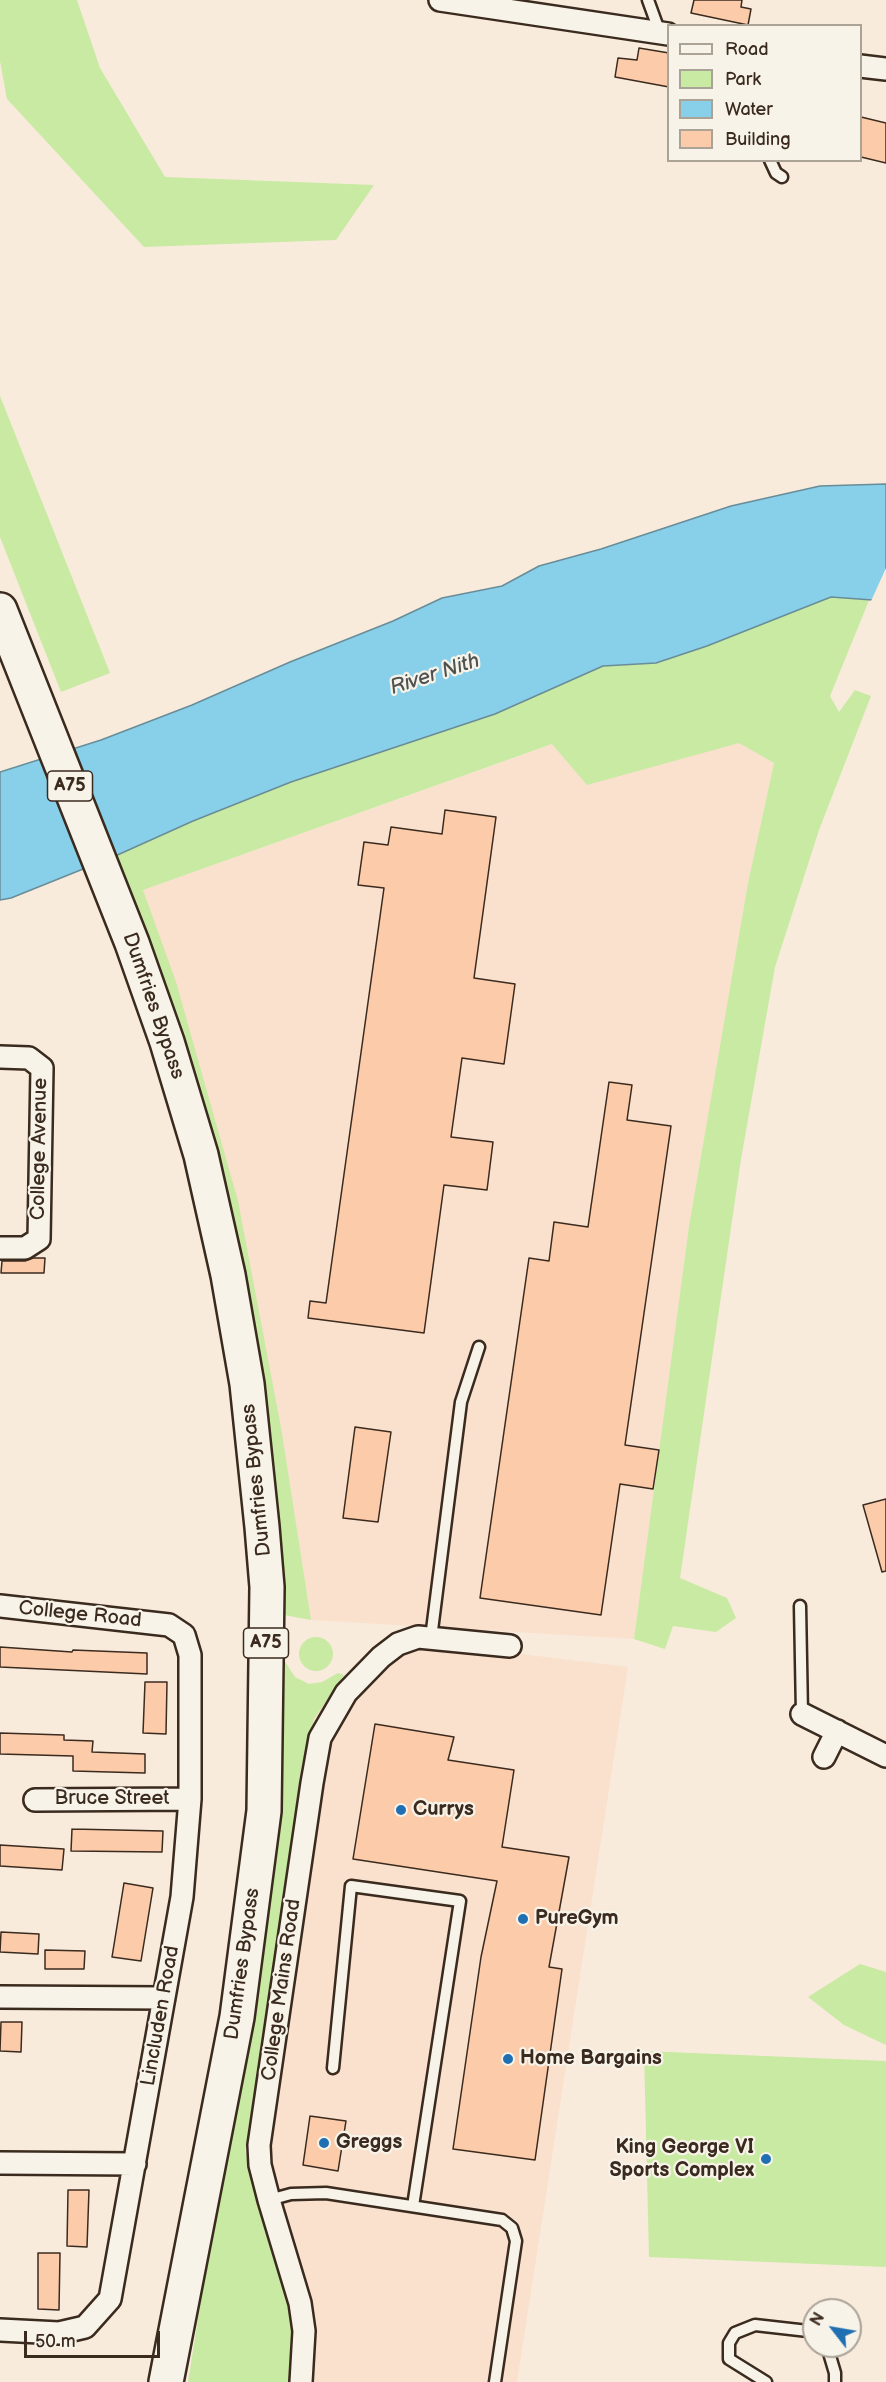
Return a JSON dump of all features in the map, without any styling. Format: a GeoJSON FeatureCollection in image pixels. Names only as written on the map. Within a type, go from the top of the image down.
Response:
{"type":"FeatureCollection","features":[{"type":"Feature","properties":{"kind":"highway","name":"Dumfries Bypass"},"geometry":{"type":"LineString","coordinates":[[0,610],[121,914],[167,1042],[201,1155],[228,1275],[247,1384],[267,1587],[264,1810],[248,1937],[237,2017],[166,2382]]}},
{"type":"Feature","properties":{"kind":"street"},"geometry":{"type":"LineString","coordinates":[[440,0],[664,33]]}},
{"type":"Feature","properties":{"kind":"street"},"geometry":{"type":"LineString","coordinates":[[862,66],[886,69]]}},
{"type":"Feature","properties":{"kind":"street","name":"College Avenue"},"geometry":{"type":"LineString","coordinates":[[0,1058],[29,1058],[42,1068],[39,1239],[25,1248],[0,1248]]}},
{"type":"Feature","properties":{"kind":"street","name":"College Road"},"geometry":{"type":"LineString","coordinates":[[0,1606],[160,1623]]}},
{"type":"Feature","properties":{"kind":"street","name":"Lincluden Road"},"geometry":{"type":"LineString","coordinates":[[0,2330],[59,2333],[85,2327],[110,2299],[182,1897],[190,1799],[189,1648],[184,1635],[177,1629],[160,1623]]}},
{"type":"Feature","properties":{"kind":"street"},"geometry":{"type":"LineString","coordinates":[[425,1638],[510,1646]]}},
{"type":"Feature","properties":{"kind":"street","name":"College Mains Road"},"geometry":{"type":"LineString","coordinates":[[301,2382],[304,2331],[300,2303],[269,2200],[260,2165],[259,2145],[312,1783],[320,1737],[346,1693],[363,1674],[398,1644],[425,1638]]}},
{"type":"Feature","properties":{"kind":"street"},"geometry":{"type":"LineString","coordinates":[[801,1714],[837,1731],[882,1757]]}},
{"type":"Feature","properties":{"kind":"street"},"geometry":{"type":"LineString","coordinates":[[824,1757],[837,1731]]}},
{"type":"Feature","properties":{"kind":"street","name":"Bruce Street"},"geometry":{"type":"LineString","coordinates":[[35,1800],[190,1799]]}},
{"type":"Feature","properties":{"kind":"street"},"geometry":{"type":"LineString","coordinates":[[0,1997],[164,1998]]}},
{"type":"Feature","properties":{"kind":"street"},"geometry":{"type":"LineString","coordinates":[[0,2163],[135,2164]]}},
{"type":"Feature","properties":{"kind":"lane"},"geometry":{"type":"LineString","coordinates":[[648,0],[664,33]]}},
{"type":"Feature","properties":{"kind":"lane"},"geometry":{"type":"LineString","coordinates":[[771,162],[776,173],[782,177]]}},
{"type":"Feature","properties":{"kind":"lane"},"geometry":{"type":"LineString","coordinates":[[425,1638],[461,1402],[479,1347]]}},
{"type":"Feature","properties":{"kind":"lane"},"geometry":{"type":"LineString","coordinates":[[800,1606],[801,1714]]}},
{"type":"Feature","properties":{"kind":"lane"},"geometry":{"type":"LineString","coordinates":[[333,2068],[351,1886],[460,1902],[413,2206]]}},
{"type":"Feature","properties":{"kind":"lane"},"geometry":{"type":"LineString","coordinates":[[269,2200],[308,2192],[502,2220],[512,2228],[516,2241],[495,2382]]}},
{"type":"Feature","properties":{"kind":"lane"},"geometry":{"type":"LineString","coordinates":[[766,2382],[729,2359],[729,2343],[735,2333],[755,2325],[802,2330]]}},
{"type":"Feature","properties":{"kind":"lane"},"geometry":{"type":"LineString","coordinates":[[831,2358],[835,2382]]}},
{"type":"Feature","properties":{"kind":"shaded area"},"geometry":{"type":"Polygon","coordinates":[[[739,742],[774,763],[748,883],[689,1226],[634,1639],[311,1620],[282,1433],[143,890],[553,744],[588,784],[739,742]]]}},
{"type":"Feature","properties":{"kind":"shaded area"},"geometry":{"type":"Polygon","coordinates":[[[380,1641],[456,1646],[628,1667],[517,2382],[290,2382],[293,2355],[245,2151],[270,2001],[301,1769],[308,1740],[314,1719],[331,1692],[344,1675],[380,1641]]]}},
{"type":"Feature","properties":{"kind":"green space"},"geometry":{"type":"Polygon","coordinates":[[[0,0],[77,0],[100,68],[165,177],[374,185],[336,240],[144,247],[7,99],[0,61],[0,0]]]}},
{"type":"Feature","properties":{"kind":"green space"},"geometry":{"type":"Polygon","coordinates":[[[0,396],[110,673],[61,692],[0,537],[0,396]]]}},
{"type":"Feature","properties":{"kind":"green space"},"geometry":{"type":"Polygon","coordinates":[[[831,596],[870,598],[830,696],[839,712],[855,690],[871,696],[819,830],[775,967],[741,1159],[680,1578],[727,1598],[736,1618],[716,1632],[673,1626],[665,1649],[634,1639],[689,1226],[748,883],[774,763],[739,743],[587,785],[552,744],[143,890],[176,982],[238,1201],[282,1433],[311,1620],[284,1615],[279,1532],[113,857],[193,821],[291,782],[495,714],[603,666],[657,663],[707,646],[831,596]]]}},
{"type":"Feature","properties":{"kind":"green space"},"geometry":{"type":"Polygon","coordinates":[[[316,1637],[328,1642],[333,1654],[328,1666],[316,1671],[304,1666],[299,1654],[304,1642],[316,1637]]]}},
{"type":"Feature","properties":{"kind":"green space"},"geometry":{"type":"Polygon","coordinates":[[[284,1660],[295,1677],[309,1684],[322,1682],[338,1673],[344,1675],[314,1719],[301,1769],[270,2001],[245,2151],[291,2313],[293,2355],[290,2382],[188,2382],[217,2199],[256,2010],[281,1804],[284,1660]]]}},
{"type":"Feature","properties":{"kind":"green space"},"geometry":{"type":"Polygon","coordinates":[[[860,1964],[886,1972],[886,2045],[844,2025],[808,1997],[860,1964]]]}},
{"type":"Feature","properties":{"kind":"green space","name":"King George VI Sports Complex"},"geometry":{"type":"Polygon","coordinates":[[[644,2051],[886,2061],[886,2267],[649,2257],[644,2051]]]}},
{"type":"Feature","properties":{"kind":"water","name":"River Nith"},"geometry":{"type":"Polygon","coordinates":[[[886,484],[886,601],[831,597],[707,646],[656,663],[603,666],[495,714],[291,782],[193,821],[113,857],[11,898],[0,900],[0,772],[101,740],[192,705],[290,662],[393,621],[442,598],[502,586],[539,566],[601,549],[731,506],[820,486],[886,484]]]}},
{"type":"Feature","properties":{"kind":"pier"},"geometry":{"type":"Polygon","coordinates":[[[886,568],[886,604],[871,601],[886,568]]]}},
{"type":"Feature","properties":{"kind":"building"},"geometry":{"type":"Polygon","coordinates":[[[694,0],[742,0],[741,7],[751,9],[748,24],[691,13],[694,0]]]}},
{"type":"Feature","properties":{"kind":"building"},"geometry":{"type":"Polygon","coordinates":[[[639,48],[667,53],[667,87],[615,77],[618,58],[637,60],[639,48]]]}},
{"type":"Feature","properties":{"kind":"building"},"geometry":{"type":"Polygon","coordinates":[[[862,117],[886,123],[886,163],[862,157],[862,117]]]}},
{"type":"Feature","properties":{"kind":"building"},"geometry":{"type":"Polygon","coordinates":[[[445,810],[496,817],[474,978],[515,984],[504,1064],[462,1058],[451,1137],[493,1142],[487,1190],[444,1185],[424,1333],[308,1318],[310,1301],[326,1303],[384,888],[358,885],[364,842],[388,845],[391,827],[442,834],[445,810]]]}},
{"type":"Feature","properties":{"kind":"building"},"geometry":{"type":"Polygon","coordinates":[[[609,1082],[632,1085],[627,1120],[671,1126],[625,1445],[659,1450],[653,1489],[620,1484],[601,1615],[480,1598],[529,1258],[549,1261],[554,1222],[588,1227],[609,1082]]]}},
{"type":"Feature","properties":{"kind":"building"},"geometry":{"type":"Polygon","coordinates":[[[45,1258],[44,1273],[1,1273],[2,1261],[25,1261],[45,1258]]]}},
{"type":"Feature","properties":{"kind":"building"},"geometry":{"type":"Polygon","coordinates":[[[355,1427],[391,1432],[378,1522],[343,1518],[355,1427]]]}},
{"type":"Feature","properties":{"kind":"building"},"geometry":{"type":"Polygon","coordinates":[[[886,1499],[886,1571],[882,1572],[863,1505],[886,1499]]]}},
{"type":"Feature","properties":{"kind":"building"},"geometry":{"type":"Polygon","coordinates":[[[0,1647],[72,1652],[73,1650],[147,1653],[147,1674],[0,1667],[0,1647]]]}},
{"type":"Feature","properties":{"kind":"building"},"geometry":{"type":"Polygon","coordinates":[[[145,1682],[167,1682],[166,1734],[143,1733],[145,1682]]]}},
{"type":"Feature","properties":{"kind":"building"},"geometry":{"type":"Polygon","coordinates":[[[375,1724],[454,1737],[448,1760],[514,1770],[502,1847],[569,1857],[549,1967],[562,1969],[535,2160],[453,2149],[481,1957],[497,1881],[353,1859],[375,1724]]]}},
{"type":"Feature","properties":{"kind":"building"},"geometry":{"type":"Polygon","coordinates":[[[0,1733],[64,1735],[64,1740],[93,1741],[92,1752],[145,1754],[145,1773],[73,1771],[73,1756],[0,1754],[0,1733]]]}},
{"type":"Feature","properties":{"kind":"building"},"geometry":{"type":"Polygon","coordinates":[[[72,1829],[163,1831],[162,1852],[71,1851],[72,1829]]]}},
{"type":"Feature","properties":{"kind":"building"},"geometry":{"type":"Polygon","coordinates":[[[0,1845],[64,1849],[62,1870],[0,1866],[0,1845]]]}},
{"type":"Feature","properties":{"kind":"building"},"geometry":{"type":"Polygon","coordinates":[[[124,1883],[153,1888],[141,1961],[112,1957],[124,1883]]]}},
{"type":"Feature","properties":{"kind":"building"},"geometry":{"type":"Polygon","coordinates":[[[1,1932],[39,1934],[38,1954],[0,1952],[1,1932]]]}},
{"type":"Feature","properties":{"kind":"building"},"geometry":{"type":"Polygon","coordinates":[[[45,1950],[85,1951],[84,1969],[45,1969],[45,1950]]]}},
{"type":"Feature","properties":{"kind":"building"},"geometry":{"type":"Polygon","coordinates":[[[1,2022],[22,2022],[21,2052],[0,2051],[1,2022]]]}},
{"type":"Feature","properties":{"kind":"building","name":"Greggs"},"geometry":{"type":"Polygon","coordinates":[[[310,2116],[346,2121],[338,2171],[303,2165],[310,2116]]]}},
{"type":"Feature","properties":{"kind":"building"},"geometry":{"type":"Polygon","coordinates":[[[68,2190],[89,2190],[87,2247],[67,2246],[68,2190]]]}},
{"type":"Feature","properties":{"kind":"building"},"geometry":{"type":"Polygon","coordinates":[[[38,2253],[60,2253],[59,2310],[38,2309],[38,2253]]]}},
{"type":"Feature","properties":{"kind":"place","name":"Currys"},"geometry":{"type":"Point","coordinates":[401,1810]}},
{"type":"Feature","properties":{"kind":"place","name":"PureGym"},"geometry":{"type":"Point","coordinates":[523,1919]}},
{"type":"Feature","properties":{"kind":"place","name":"Home Bargains"},"geometry":{"type":"Point","coordinates":[508,2059]}},
{"type":"Feature","properties":{"kind":"place","name":"Greggs"},"geometry":{"type":"Point","coordinates":[324,2143]}},
{"type":"Feature","properties":{"kind":"place","name":"King George VI Sports Complex"},"geometry":{"type":"Point","coordinates":[766,2159]}}]}
